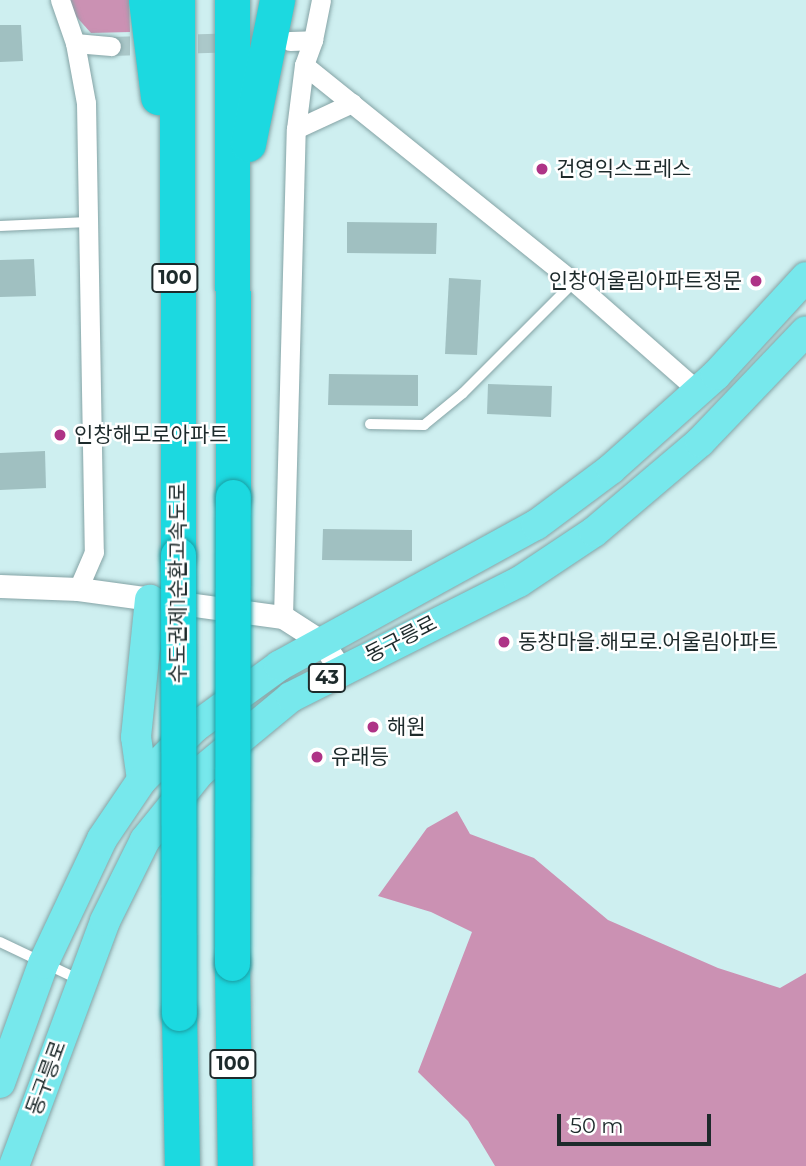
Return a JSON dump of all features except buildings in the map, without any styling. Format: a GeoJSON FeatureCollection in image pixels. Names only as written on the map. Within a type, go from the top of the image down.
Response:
{"type":"FeatureCollection","features":[{"type":"Feature","properties":{"kind":"highway"},"geometry":{"type":"LineString","coordinates":[[146,0],[175,237]]}},
{"type":"Feature","properties":{"kind":"highway","name":"수도권제1순환고속도로"},"geometry":{"type":"LineString","coordinates":[[177,0],[175,237],[182,1166]]}},
{"type":"Feature","properties":{"kind":"highway","name":"100"},"geometry":{"type":"LineString","coordinates":[[232,0],[232,963],[235,1166]]}},
{"type":"Feature","properties":{"kind":"highway"},"geometry":{"type":"LineString","coordinates":[[261,71],[262,0]]}},
{"type":"Feature","properties":{"kind":"highway"},"geometry":{"type":"LineString","coordinates":[[232,237],[261,71],[277,0]]}},
{"type":"Feature","properties":{"kind":"main road","name":"동구릉로"},"geometry":{"type":"LineString","coordinates":[[0,1083],[43,964],[102,839],[142,780],[195,727],[279,666],[536,525],[611,469],[698,391],[806,277]]}},
{"type":"Feature","properties":{"kind":"main road","name":"동구릉로"},"geometry":{"type":"LineString","coordinates":[[14,1166],[81,981],[145,840],[200,773],[291,697],[519,582],[594,532],[700,442],[806,331]]}},
{"type":"Feature","properties":{"kind":"main road"},"geometry":{"type":"LineString","coordinates":[[142,780],[136,737],[150,600]]}},
{"type":"Feature","properties":{"kind":"street"},"geometry":{"type":"LineString","coordinates":[[60,0],[75,43],[86,103],[94,552],[78,589]]}},
{"type":"Feature","properties":{"kind":"street"},"geometry":{"type":"LineString","coordinates":[[283,617],[296,129],[304,65],[313,40],[321,0]]}},
{"type":"Feature","properties":{"kind":"street"},"geometry":{"type":"LineString","coordinates":[[290,41],[313,40]]}},
{"type":"Feature","properties":{"kind":"street"},"geometry":{"type":"LineString","coordinates":[[75,43],[111,46]]}},
{"type":"Feature","properties":{"kind":"street"},"geometry":{"type":"LineString","coordinates":[[304,65],[574,282],[698,391]]}},
{"type":"Feature","properties":{"kind":"street"},"geometry":{"type":"LineString","coordinates":[[296,129],[352,103]]}},
{"type":"Feature","properties":{"kind":"street"},"geometry":{"type":"LineString","coordinates":[[0,586],[78,589],[283,617],[322,642],[341,670]]}},
{"type":"Feature","properties":{"kind":"lane"},"geometry":{"type":"LineString","coordinates":[[0,226],[88,222]]}},
{"type":"Feature","properties":{"kind":"lane"},"geometry":{"type":"LineString","coordinates":[[370,424],[424,425],[463,393],[574,282]]}},
{"type":"Feature","properties":{"kind":"lane"},"geometry":{"type":"LineString","coordinates":[[0,942],[81,981]]}},
{"type":"Feature","properties":{"kind":"shaded area"},"geometry":{"type":"Polygon","coordinates":[[[69,0],[129,0],[130,32],[91,33],[73,13],[69,0]]]}},
{"type":"Feature","properties":{"kind":"shaded area"},"geometry":{"type":"Polygon","coordinates":[[[457,811],[470,834],[534,858],[608,920],[718,968],[780,988],[806,973],[806,1166],[495,1166],[468,1121],[418,1072],[472,932],[431,912],[378,896],[427,828],[457,811]]]}},
{"type":"Feature","properties":{"kind":"tunnel"},"geometry":{"type":"LineString","coordinates":[[111,46],[240,42]]}},
{"type":"Feature","properties":{"kind":"place","name":"건영익스프레스"},"geometry":{"type":"Point","coordinates":[542,169]}},
{"type":"Feature","properties":{"kind":"place","name":"인창어울림아파트정문"},"geometry":{"type":"Point","coordinates":[756,281]}},
{"type":"Feature","properties":{"kind":"place","name":"인창해모로아파트"},"geometry":{"type":"Point","coordinates":[60,435]}},
{"type":"Feature","properties":{"kind":"place","name":"동창마을.해모로.어울림아파트"},"geometry":{"type":"Point","coordinates":[504,642]}},
{"type":"Feature","properties":{"kind":"place","name":"해원"},"geometry":{"type":"Point","coordinates":[373,727]}},
{"type":"Feature","properties":{"kind":"place","name":"유래등"},"geometry":{"type":"Point","coordinates":[317,757]}}]}
